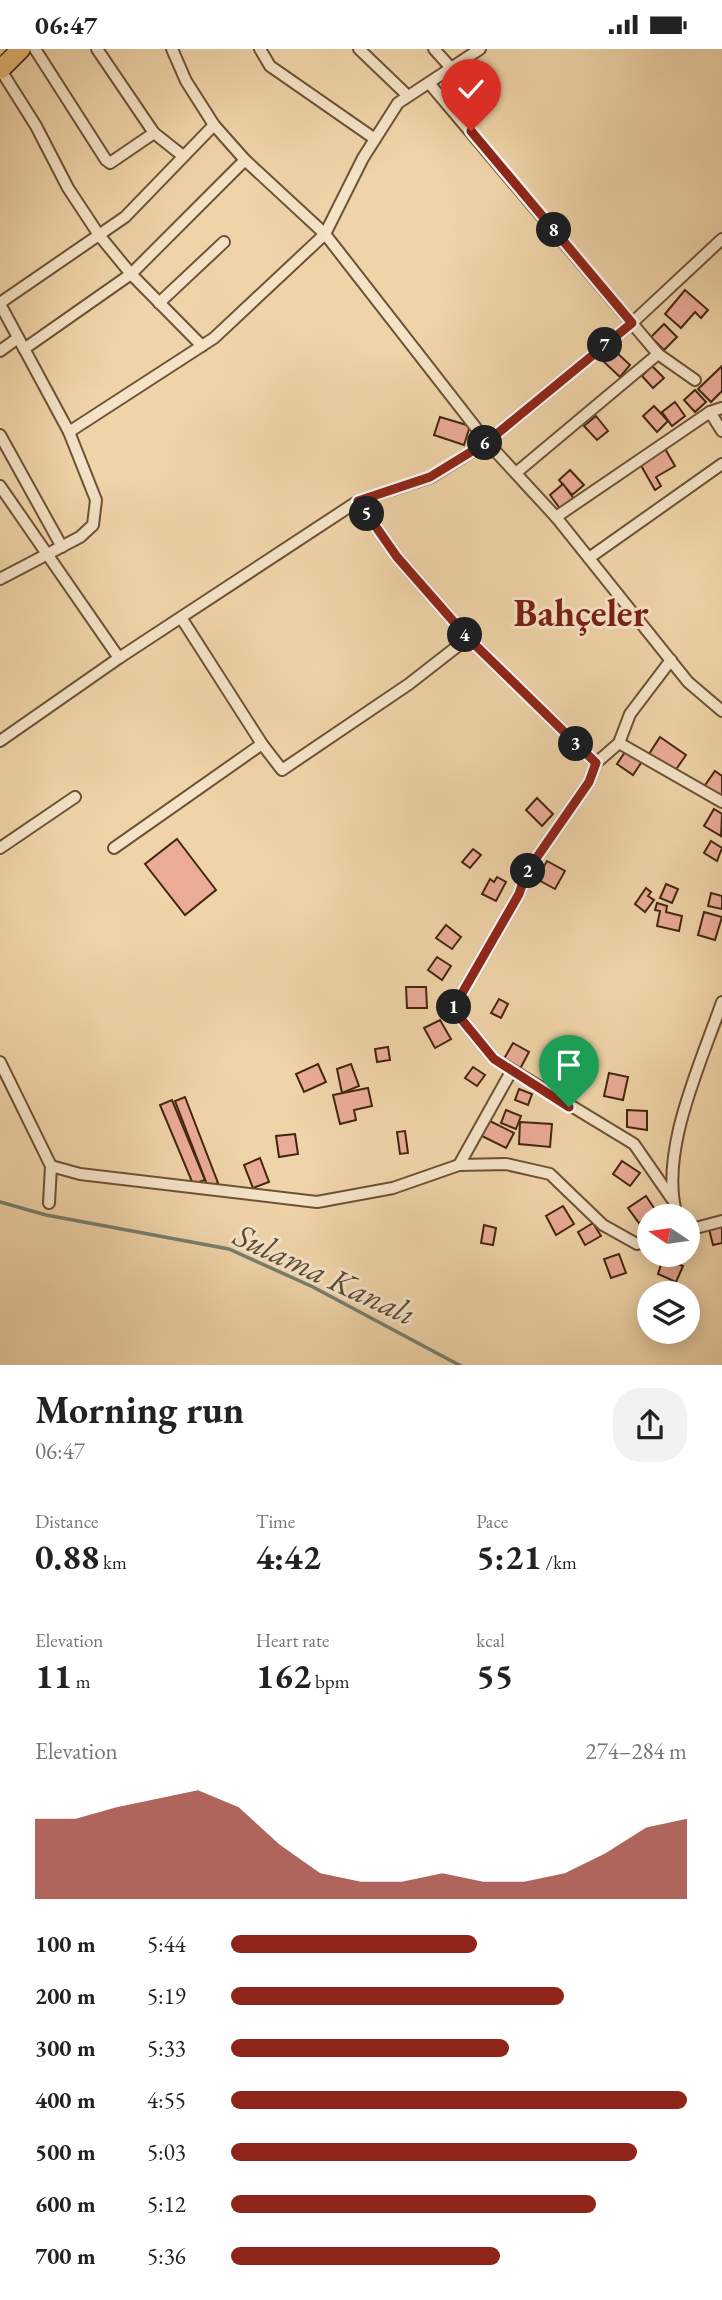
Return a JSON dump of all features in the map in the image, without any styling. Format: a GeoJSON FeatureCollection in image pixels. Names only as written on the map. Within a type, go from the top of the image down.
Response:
{"type":"FeatureCollection","features":[{"type":"Feature","properties":{"kind":"highway"},"geometry":{"type":"LineString","coordinates":[[0,69],[22,49]]}},
{"type":"Feature","properties":{"kind":"street"},"geometry":{"type":"LineString","coordinates":[[35,49],[110,163],[154,133]]}},
{"type":"Feature","properties":{"kind":"street"},"geometry":{"type":"LineString","coordinates":[[97,49],[154,133],[183,156]]}},
{"type":"Feature","properties":{"kind":"street"},"geometry":{"type":"LineString","coordinates":[[172,49],[186,81],[214,125],[245,160],[325,234],[487,442],[556,517],[688,682],[722,711]]}},
{"type":"Feature","properties":{"kind":"street"},"geometry":{"type":"LineString","coordinates":[[260,49],[270,66],[375,139]]}},
{"type":"Feature","properties":{"kind":"street"},"geometry":{"type":"LineString","coordinates":[[359,49],[408,96]]}},
{"type":"Feature","properties":{"kind":"street"},"geometry":{"type":"LineString","coordinates":[[434,49],[453,69]]}},
{"type":"Feature","properties":{"kind":"street"},"geometry":{"type":"LineString","coordinates":[[69,432],[214,338],[325,234],[375,139],[398,103],[480,49]]}},
{"type":"Feature","properties":{"kind":"street"},"geometry":{"type":"LineString","coordinates":[[0,69],[36,126],[68,188],[99,235],[131,274],[202,346]]}},
{"type":"Feature","properties":{"kind":"street"},"geometry":{"type":"LineString","coordinates":[[429,83],[658,354],[695,380]]}},
{"type":"Feature","properties":{"kind":"street"},"geometry":{"type":"LineString","coordinates":[[0,579],[80,537],[93,525],[96,500],[69,432],[0,303],[125,217],[214,125]]}},
{"type":"Feature","properties":{"kind":"street"},"geometry":{"type":"LineString","coordinates":[[24,349],[131,274],[245,160]]}},
{"type":"Feature","properties":{"kind":"street"},"geometry":{"type":"LineString","coordinates":[[0,741],[119,658],[358,501],[430,477],[487,442],[632,323],[722,239]]}},
{"type":"Feature","properties":{"kind":"street"},"geometry":{"type":"LineString","coordinates":[[159,303],[224,242]]}},
{"type":"Feature","properties":{"kind":"street"},"geometry":{"type":"LineString","coordinates":[[0,351],[18,338]]}},
{"type":"Feature","properties":{"kind":"street"},"geometry":{"type":"LineString","coordinates":[[517,472],[658,354]]}},
{"type":"Feature","properties":{"kind":"street"},"geometry":{"type":"LineString","coordinates":[[556,517],[710,412],[722,408]]}},
{"type":"Feature","properties":{"kind":"street"},"geometry":{"type":"LineString","coordinates":[[710,412],[722,431]]}},
{"type":"Feature","properties":{"kind":"street"},"geometry":{"type":"LineString","coordinates":[[0,435],[62,547]]}},
{"type":"Feature","properties":{"kind":"street"},"geometry":{"type":"LineString","coordinates":[[589,558],[722,464]]}},
{"type":"Feature","properties":{"kind":"street"},"geometry":{"type":"LineString","coordinates":[[0,486],[119,658]]}},
{"type":"Feature","properties":{"kind":"street"},"geometry":{"type":"LineString","coordinates":[[358,501],[397,557],[468,638],[596,763]]}},
{"type":"Feature","properties":{"kind":"street"},"geometry":{"type":"LineString","coordinates":[[182,619],[282,771],[409,684],[468,638]]}},
{"type":"Feature","properties":{"kind":"street"},"geometry":{"type":"LineString","coordinates":[[671,660],[631,714],[619,743],[596,763],[589,782],[526,873],[519,894],[453,1009],[494,1059],[634,1144],[672,1199]]}},
{"type":"Feature","properties":{"kind":"street"},"geometry":{"type":"LineString","coordinates":[[619,743],[722,802]]}},
{"type":"Feature","properties":{"kind":"street"},"geometry":{"type":"LineString","coordinates":[[114,848],[262,744]]}},
{"type":"Feature","properties":{"kind":"street"},"geometry":{"type":"LineString","coordinates":[[0,848],[75,797]]}},
{"type":"Feature","properties":{"kind":"street"},"geometry":{"type":"LineString","coordinates":[[673,1204],[671,1166],[681,1123],[722,1002]]}},
{"type":"Feature","properties":{"kind":"street"},"geometry":{"type":"LineString","coordinates":[[0,1062],[51,1166],[49,1203]]}},
{"type":"Feature","properties":{"kind":"street"},"geometry":{"type":"LineString","coordinates":[[459,1165],[512,1070]]}},
{"type":"Feature","properties":{"kind":"street"},"geometry":{"type":"LineString","coordinates":[[51,1166],[80,1174],[317,1202],[393,1188],[459,1165],[506,1164],[550,1174],[603,1225],[637,1244]]}},
{"type":"Feature","properties":{"kind":"street"},"geometry":{"type":"LineString","coordinates":[[700,1227],[722,1221]]}},
{"type":"Feature","properties":{"kind":"building"},"geometry":{"type":"Polygon","coordinates":[[[685,290],[708,310],[701,318],[695,312],[681,328],[665,314],[685,290]]]}},
{"type":"Feature","properties":{"kind":"building"},"geometry":{"type":"Polygon","coordinates":[[[664,324],[677,337],[664,350],[651,337],[664,324]]]}},
{"type":"Feature","properties":{"kind":"building"},"geometry":{"type":"Polygon","coordinates":[[[614,350],[630,365],[620,377],[604,362],[614,350]]]}},
{"type":"Feature","properties":{"kind":"building"},"geometry":{"type":"Polygon","coordinates":[[[652,366],[664,378],[653,388],[642,376],[652,366]]]}},
{"type":"Feature","properties":{"kind":"building"},"geometry":{"type":"Polygon","coordinates":[[[722,366],[722,391],[711,402],[698,389],[722,366]]]}},
{"type":"Feature","properties":{"kind":"building"},"geometry":{"type":"Polygon","coordinates":[[[695,390],[706,402],[695,412],[684,400],[695,390]]]}},
{"type":"Feature","properties":{"kind":"building"},"geometry":{"type":"Polygon","coordinates":[[[675,402],[685,416],[672,426],[662,412],[675,402]]]}},
{"type":"Feature","properties":{"kind":"building"},"geometry":{"type":"Polygon","coordinates":[[[654,406],[668,421],[657,432],[643,416],[654,406]]]}},
{"type":"Feature","properties":{"kind":"building"},"geometry":{"type":"Polygon","coordinates":[[[596,416],[608,431],[597,440],[584,426],[596,416]]]}},
{"type":"Feature","properties":{"kind":"building"},"geometry":{"type":"Polygon","coordinates":[[[440,417],[470,426],[464,445],[434,435],[440,417]]]}},
{"type":"Feature","properties":{"kind":"building"},"geometry":{"type":"Polygon","coordinates":[[[664,447],[675,466],[656,477],[661,486],[655,490],[639,462],[664,447]]]}},
{"type":"Feature","properties":{"kind":"building"},"geometry":{"type":"Polygon","coordinates":[[[570,470],[584,485],[572,495],[559,480],[570,470]]]}},
{"type":"Feature","properties":{"kind":"building"},"geometry":{"type":"Polygon","coordinates":[[[563,484],[574,499],[561,510],[550,495],[563,484]]]}},
{"type":"Feature","properties":{"kind":"building"},"geometry":{"type":"Polygon","coordinates":[[[660,737],[686,755],[675,771],[649,754],[660,737]]]}},
{"type":"Feature","properties":{"kind":"building"},"geometry":{"type":"Polygon","coordinates":[[[627,749],[643,760],[633,775],[617,764],[627,749]]]}},
{"type":"Feature","properties":{"kind":"building"},"geometry":{"type":"Polygon","coordinates":[[[715,771],[722,776],[722,794],[719,798],[703,788],[715,771]]]}},
{"type":"Feature","properties":{"kind":"building"},"geometry":{"type":"Polygon","coordinates":[[[537,798],[553,814],[542,826],[526,810],[537,798]]]}},
{"type":"Feature","properties":{"kind":"building"},"geometry":{"type":"Polygon","coordinates":[[[714,809],[722,814],[721,836],[704,826],[714,809]]]}},
{"type":"Feature","properties":{"kind":"building"},"geometry":{"type":"Polygon","coordinates":[[[177,839],[216,890],[185,915],[145,864],[177,839]]]}},
{"type":"Feature","properties":{"kind":"building"},"geometry":{"type":"Polygon","coordinates":[[[711,841],[722,848],[717,861],[704,853],[711,841]]]}},
{"type":"Feature","properties":{"kind":"building"},"geometry":{"type":"Polygon","coordinates":[[[473,849],[481,855],[470,868],[462,862],[473,849]]]}},
{"type":"Feature","properties":{"kind":"building"},"geometry":{"type":"Polygon","coordinates":[[[547,861],[565,871],[555,889],[537,879],[547,861]]]}},
{"type":"Feature","properties":{"kind":"building"},"geometry":{"type":"Polygon","coordinates":[[[497,877],[506,882],[496,901],[482,894],[490,879],[494,882],[497,877]]]}},
{"type":"Feature","properties":{"kind":"building"},"geometry":{"type":"Polygon","coordinates":[[[666,884],[678,889],[672,903],[660,898],[666,884]]]}},
{"type":"Feature","properties":{"kind":"building"},"geometry":{"type":"Polygon","coordinates":[[[646,888],[651,892],[648,896],[654,900],[645,912],[635,904],[646,888]]]}},
{"type":"Feature","properties":{"kind":"building"},"geometry":{"type":"Polygon","coordinates":[[[711,893],[722,896],[722,909],[708,906],[711,893]]]}},
{"type":"Feature","properties":{"kind":"building"},"geometry":{"type":"Polygon","coordinates":[[[657,903],[667,906],[666,912],[682,916],[679,931],[657,926],[660,911],[655,910],[657,903]]]}},
{"type":"Feature","properties":{"kind":"building"},"geometry":{"type":"Polygon","coordinates":[[[704,912],[722,917],[715,940],[698,935],[704,912]]]}},
{"type":"Feature","properties":{"kind":"building"},"geometry":{"type":"Polygon","coordinates":[[[446,925],[461,937],[452,949],[436,938],[446,925]]]}},
{"type":"Feature","properties":{"kind":"building"},"geometry":{"type":"Polygon","coordinates":[[[437,957],[451,966],[442,980],[428,970],[437,957]]]}},
{"type":"Feature","properties":{"kind":"building"},"geometry":{"type":"Polygon","coordinates":[[[406,987],[426,987],[427,1008],[407,1008],[406,987]]]}},
{"type":"Feature","properties":{"kind":"building"},"geometry":{"type":"Polygon","coordinates":[[[499,999],[508,1004],[501,1018],[491,1013],[499,999]]]}},
{"type":"Feature","properties":{"kind":"building"},"geometry":{"type":"Polygon","coordinates":[[[440,1020],[451,1039],[435,1048],[424,1028],[440,1020]]]}},
{"type":"Feature","properties":{"kind":"building"},"geometry":{"type":"Polygon","coordinates":[[[513,1043],[529,1052],[520,1069],[504,1059],[513,1043]]]}},
{"type":"Feature","properties":{"kind":"building"},"geometry":{"type":"Polygon","coordinates":[[[388,1047],[390,1060],[377,1062],[375,1049],[388,1047]]]}},
{"type":"Feature","properties":{"kind":"building"},"geometry":{"type":"Polygon","coordinates":[[[318,1064],[326,1082],[304,1092],[296,1074],[318,1064]]]}},
{"type":"Feature","properties":{"kind":"building"},"geometry":{"type":"Polygon","coordinates":[[[351,1064],[359,1086],[342,1093],[337,1069],[351,1064]]]}},
{"type":"Feature","properties":{"kind":"building"},"geometry":{"type":"Polygon","coordinates":[[[473,1067],[485,1075],[477,1086],[465,1078],[473,1067]]]}},
{"type":"Feature","properties":{"kind":"building"},"geometry":{"type":"Polygon","coordinates":[[[609,1073],[628,1077],[623,1100],[604,1096],[609,1073]]]}},
{"type":"Feature","properties":{"kind":"building"},"geometry":{"type":"Polygon","coordinates":[[[368,1088],[372,1106],[354,1110],[356,1120],[340,1124],[333,1095],[368,1088]]]}},
{"type":"Feature","properties":{"kind":"building"},"geometry":{"type":"Polygon","coordinates":[[[519,1089],[532,1094],[528,1105],[515,1100],[519,1089]]]}},
{"type":"Feature","properties":{"kind":"building"},"geometry":{"type":"Polygon","coordinates":[[[185,1097],[218,1183],[208,1187],[175,1101],[185,1097]]]}},
{"type":"Feature","properties":{"kind":"building"},"geometry":{"type":"Polygon","coordinates":[[[172,1100],[205,1180],[193,1184],[160,1105],[172,1100]]]}},
{"type":"Feature","properties":{"kind":"building"},"geometry":{"type":"Polygon","coordinates":[[[506,1110],[521,1116],[516,1129],[501,1123],[506,1110]]]}},
{"type":"Feature","properties":{"kind":"building"},"geometry":{"type":"Polygon","coordinates":[[[627,1110],[647,1111],[647,1130],[627,1127],[627,1110]]]}},
{"type":"Feature","properties":{"kind":"building"},"geometry":{"type":"Polygon","coordinates":[[[488,1120],[514,1133],[506,1148],[480,1135],[488,1120]]]}},
{"type":"Feature","properties":{"kind":"building"},"geometry":{"type":"Polygon","coordinates":[[[520,1122],[552,1124],[550,1147],[519,1144],[520,1122]]]}},
{"type":"Feature","properties":{"kind":"building"},"geometry":{"type":"Polygon","coordinates":[[[405,1131],[408,1153],[400,1154],[397,1132],[405,1131]]]}},
{"type":"Feature","properties":{"kind":"building"},"geometry":{"type":"Polygon","coordinates":[[[295,1134],[298,1154],[279,1157],[276,1136],[295,1134]]]}},
{"type":"Feature","properties":{"kind":"building"},"geometry":{"type":"Polygon","coordinates":[[[260,1158],[269,1182],[253,1188],[244,1165],[260,1158]]]}},
{"type":"Feature","properties":{"kind":"building"},"geometry":{"type":"Polygon","coordinates":[[[622,1161],[640,1173],[630,1186],[613,1174],[622,1161]]]}},
{"type":"Feature","properties":{"kind":"building"},"geometry":{"type":"Polygon","coordinates":[[[646,1196],[651,1204],[637,1204],[637,1220],[628,1208],[646,1196]]]}},
{"type":"Feature","properties":{"kind":"building"},"geometry":{"type":"Polygon","coordinates":[[[563,1206],[574,1224],[556,1235],[546,1216],[563,1206]]]}},
{"type":"Feature","properties":{"kind":"building"},"geometry":{"type":"Polygon","coordinates":[[[593,1223],[601,1236],[585,1245],[578,1232],[593,1223]]]}},
{"type":"Feature","properties":{"kind":"building"},"geometry":{"type":"Polygon","coordinates":[[[484,1225],[496,1228],[493,1245],[481,1243],[484,1225]]]}},
{"type":"Feature","properties":{"kind":"building"},"geometry":{"type":"Polygon","coordinates":[[[722,1226],[722,1243],[713,1245],[709,1229],[722,1226]]]}},
{"type":"Feature","properties":{"kind":"building"},"geometry":{"type":"Polygon","coordinates":[[[619,1254],[626,1273],[611,1278],[604,1259],[619,1254]]]}},
{"type":"Feature","properties":{"kind":"building"},"geometry":{"type":"Polygon","coordinates":[[[660,1267],[683,1267],[676,1281],[658,1274],[660,1267]]]}},
{"type":"Feature","properties":{"kind":"waterway","name":"Sulama Kanalı"},"geometry":{"type":"LineString","coordinates":[[0,1202],[46,1215],[229,1249],[313,1287],[459,1365]]}},
{"type":"Feature","properties":{"kind":"district","name":"Bahçeler"},"geometry":{"type":"Point","coordinates":[581,612]}},
{"type":"Feature","properties":{"kind":"route"},"geometry":{"type":"LineString","coordinates":[[471,131],[632,323],[487,442],[430,477],[358,501],[397,557],[468,638],[596,763],[589,782],[526,873],[519,894],[453,1009],[494,1059],[569,1107]]}}]}
